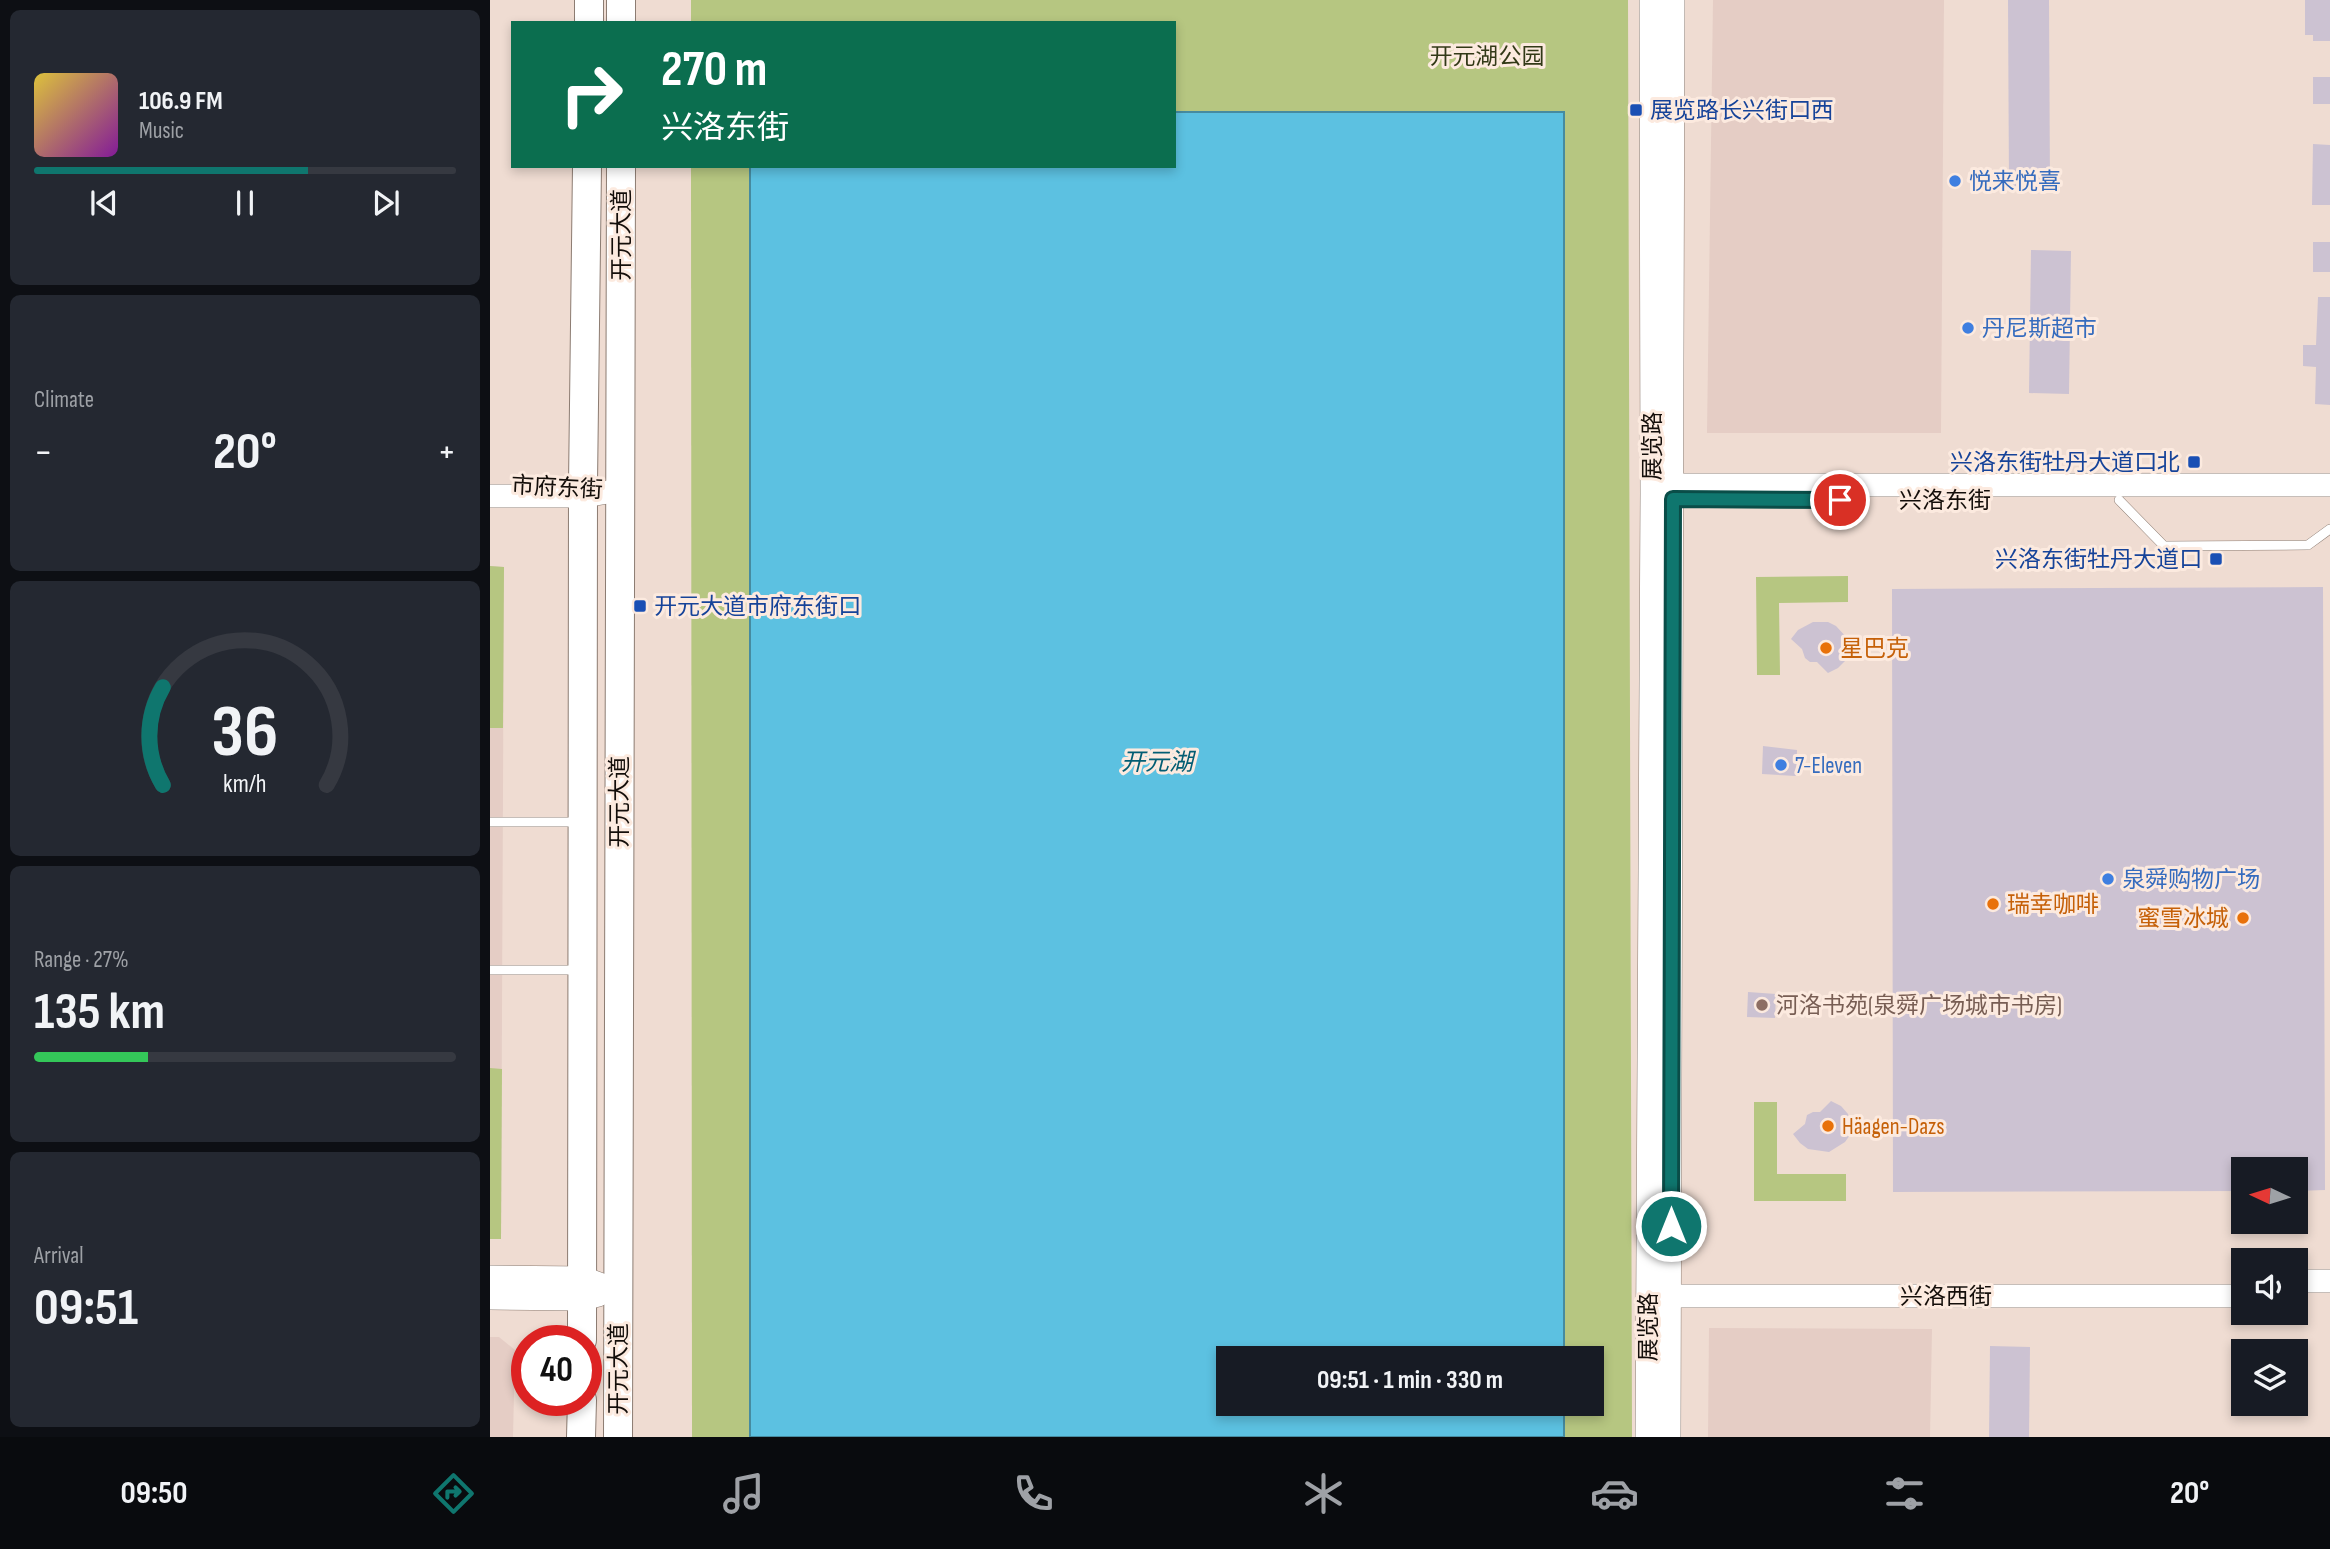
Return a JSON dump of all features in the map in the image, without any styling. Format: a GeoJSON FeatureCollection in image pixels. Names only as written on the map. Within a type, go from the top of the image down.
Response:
{"type":"FeatureCollection","features":[{"type":"Feature","properties":{"kind":"main road"},"geometry":{"type":"LineString","coordinates":[[589,0],[589,21]]}},
{"type":"Feature","properties":{"kind":"main road"},"geometry":{"type":"LineString","coordinates":[[621,0],[621,21]]}},
{"type":"Feature","properties":{"kind":"main road","name":"开元大道"},"geometry":{"type":"LineString","coordinates":[[582,1325],[583,490],[587,168]]}},
{"type":"Feature","properties":{"kind":"main road","name":"开元大道"},"geometry":{"type":"LineString","coordinates":[[618,1437],[621,168]]}},
{"type":"Feature","properties":{"kind":"main road","name":"开元大道"},"geometry":{"type":"LineString","coordinates":[[582,1416],[582,1437]]}},
{"type":"Feature","properties":{"kind":"street","name":"展览路"},"geometry":{"type":"LineString","coordinates":[[1651,0],[1666,493]]}},
{"type":"Feature","properties":{"kind":"street","name":"展览路"},"geometry":{"type":"LineString","coordinates":[[1647,1437],[1659,1288],[1673,0]]}},
{"type":"Feature","properties":{"kind":"street","name":"市府东街"},"geometry":{"type":"LineString","coordinates":[[490,484],[620,490]]}},
{"type":"Feature","properties":{"kind":"street","name":"兴洛东街"},"geometry":{"type":"LineString","coordinates":[[1666,493],[2330,485]]}},
{"type":"Feature","properties":{"kind":"street","name":"市府东街"},"geometry":{"type":"LineString","coordinates":[[490,496],[583,490]]}},
{"type":"Feature","properties":{"kind":"street","name":"兴洛东街"},"geometry":{"type":"LineString","coordinates":[[1666,493],[2330,501]]}},
{"type":"Feature","properties":{"kind":"street"},"geometry":{"type":"LineString","coordinates":[[490,1277],[618,1291]]}},
{"type":"Feature","properties":{"kind":"street","name":"兴洛西街"},"geometry":{"type":"LineString","coordinates":[[1659,1288],[2231,1281]]}},
{"type":"Feature","properties":{"kind":"street"},"geometry":{"type":"LineString","coordinates":[[2308,1281],[2330,1281]]}},
{"type":"Feature","properties":{"kind":"street"},"geometry":{"type":"LineString","coordinates":[[490,1298],[583,1288]]}},
{"type":"Feature","properties":{"kind":"street","name":"展览路"},"geometry":{"type":"LineString","coordinates":[[1659,1288],[1670,1437]]}},
{"type":"Feature","properties":{"kind":"street","name":"兴洛西街"},"geometry":{"type":"LineString","coordinates":[[1659,1288],[2231,1296]]}},
{"type":"Feature","properties":{"kind":"street"},"geometry":{"type":"LineString","coordinates":[[2308,1296],[2330,1296]]}},
{"type":"Feature","properties":{"kind":"lane"},"geometry":{"type":"LineString","coordinates":[[2119,500],[2164,546],[2308,545],[2330,529]]}},
{"type":"Feature","properties":{"kind":"lane"},"geometry":{"type":"LineString","coordinates":[[490,822],[582,822]]}},
{"type":"Feature","properties":{"kind":"lane"},"geometry":{"type":"LineString","coordinates":[[490,970],[583,970]]}},
{"type":"Feature","properties":{"kind":"shaded area"},"geometry":{"type":"Polygon","coordinates":[[[1713,0],[1944,0],[1941,433],[1707,433],[1713,0]]]}},
{"type":"Feature","properties":{"kind":"shaded area"},"geometry":{"type":"Polygon","coordinates":[[[490,566],[504,567],[501,1239],[490,1239],[490,566]]]}},
{"type":"Feature","properties":{"kind":"shaded area"},"geometry":{"type":"Polygon","coordinates":[[[1709,1328],[1932,1329],[1930,1437],[1708,1437],[1709,1328]]]}},
{"type":"Feature","properties":{"kind":"shaded area"},"geometry":{"type":"Polygon","coordinates":[[[490,1337],[499,1337],[511,1347],[513,1437],[490,1437],[490,1337]]]}},
{"type":"Feature","properties":{"kind":"green space","name":"开元湖公园"},"geometry":{"type":"Polygon","coordinates":[[[691,0],[1628,0],[1632,1437],[1564,1437],[1564,1416],[1604,1416],[1604,1346],[1564,1346],[1564,112],[1176,112],[1176,21],[691,21],[691,0]]]}},
{"type":"Feature","properties":{"kind":"green space"},"geometry":{"type":"Polygon","coordinates":[[[691,168],[750,168],[750,1437],[692,1437],[691,168]]]}},
{"type":"Feature","properties":{"kind":"green space"},"geometry":{"type":"Polygon","coordinates":[[[490,566],[504,567],[503,728],[490,728],[490,566]]]}},
{"type":"Feature","properties":{"kind":"green space"},"geometry":{"type":"Polygon","coordinates":[[[1848,576],[1848,602],[1779,603],[1780,675],[1757,675],[1756,577],[1848,576]]]}},
{"type":"Feature","properties":{"kind":"green space"},"geometry":{"type":"Polygon","coordinates":[[[490,1068],[502,1069],[501,1239],[490,1239],[490,1068]]]}},
{"type":"Feature","properties":{"kind":"green space"},"geometry":{"type":"Polygon","coordinates":[[[1754,1102],[1777,1102],[1777,1174],[1846,1174],[1846,1201],[1754,1201],[1754,1102]]]}},
{"type":"Feature","properties":{"kind":"water","name":"开元湖"},"geometry":{"type":"Polygon","coordinates":[[[1176,112],[1564,112],[1564,1346],[1216,1346],[1216,1416],[1564,1416],[1564,1437],[750,1437],[750,168],[1176,168],[1176,112]]]}},
{"type":"Feature","properties":{"kind":"building"},"geometry":{"type":"Polygon","coordinates":[[[2008,0],[2049,0],[2050,190],[2009,190],[2008,0]]]}},
{"type":"Feature","properties":{"kind":"building"},"geometry":{"type":"Polygon","coordinates":[[[2305,0],[2330,0],[2330,41],[2313,41],[2313,35],[2305,35],[2305,0]]]}},
{"type":"Feature","properties":{"kind":"building"},"geometry":{"type":"Polygon","coordinates":[[[2313,77],[2330,77],[2330,104],[2313,104],[2313,77]]]}},
{"type":"Feature","properties":{"kind":"building"},"geometry":{"type":"Polygon","coordinates":[[[2313,144],[2330,145],[2330,205],[2312,205],[2313,144]]]}},
{"type":"Feature","properties":{"kind":"building"},"geometry":{"type":"Polygon","coordinates":[[[2313,242],[2330,242],[2330,272],[2313,272],[2313,242]]]}},
{"type":"Feature","properties":{"kind":"building"},"geometry":{"type":"Polygon","coordinates":[[[2031,250],[2071,251],[2069,394],[2029,393],[2031,250]]]}},
{"type":"Feature","properties":{"kind":"building"},"geometry":{"type":"Polygon","coordinates":[[[2318,297],[2330,297],[2330,405],[2315,404],[2316,367],[2303,366],[2303,345],[2316,345],[2318,297]]]}},
{"type":"Feature","properties":{"kind":"building","name":"泉舜购物广场"},"geometry":{"type":"Polygon","coordinates":[[[2323,587],[2325,1190],[2308,1191],[2308,1157],[2231,1157],[2231,1191],[1893,1192],[1892,589],[2323,587]]]}},
{"type":"Feature","properties":{"kind":"building","name":"星巴克"},"geometry":{"type":"Polygon","coordinates":[[[1813,622],[1828,622],[1836,626],[1848,639],[1846,660],[1828,673],[1817,662],[1810,662],[1805,658],[1802,649],[1791,639],[1798,630],[1813,622]]]}},
{"type":"Feature","properties":{"kind":"building"},"geometry":{"type":"Polygon","coordinates":[[[1763,746],[1797,750],[1796,776],[1762,774],[1763,746]]]}},
{"type":"Feature","properties":{"kind":"building","name":"河洛书苑(泉舜广场城市书房)"},"geometry":{"type":"Polygon","coordinates":[[[1748,992],[1776,994],[1775,1018],[1747,1017],[1748,992]]]}},
{"type":"Feature","properties":{"kind":"building","name":"Häagen-Dazs"},"geometry":{"type":"Polygon","coordinates":[[[1831,1101],[1841,1106],[1848,1114],[1850,1135],[1845,1142],[1829,1152],[1808,1149],[1793,1134],[1805,1124],[1807,1115],[1820,1112],[1831,1101]]]}},
{"type":"Feature","properties":{"kind":"building"},"geometry":{"type":"Polygon","coordinates":[[[1990,1346],[2030,1347],[2029,1437],[1989,1437],[1990,1346]]]}},
{"type":"Feature","properties":{"kind":"place","name":"展览路长兴街口西"},"geometry":{"type":"Point","coordinates":[1636,110]}},
{"type":"Feature","properties":{"kind":"place","name":"悦来悦喜"},"geometry":{"type":"Point","coordinates":[1955,181]}},
{"type":"Feature","properties":{"kind":"place","name":"丹尼斯超市"},"geometry":{"type":"Point","coordinates":[1968,328]}},
{"type":"Feature","properties":{"kind":"place","name":"兴洛东街牡丹大道口北"},"geometry":{"type":"Point","coordinates":[2194,462]}},
{"type":"Feature","properties":{"kind":"place","name":"兴洛东街牡丹大道口"},"geometry":{"type":"Point","coordinates":[2216,559]}},
{"type":"Feature","properties":{"kind":"place","name":"开元大道市府东街口"},"geometry":{"type":"Point","coordinates":[640,606]}},
{"type":"Feature","properties":{"kind":"place","name":"星巴克"},"geometry":{"type":"Point","coordinates":[1826,648]}},
{"type":"Feature","properties":{"kind":"place","name":"7-Eleven"},"geometry":{"type":"Point","coordinates":[1781,765]}},
{"type":"Feature","properties":{"kind":"place","name":"泉舜购物广场"},"geometry":{"type":"Point","coordinates":[2108,879]}},
{"type":"Feature","properties":{"kind":"place","name":"瑞幸咖啡"},"geometry":{"type":"Point","coordinates":[1993,904]}},
{"type":"Feature","properties":{"kind":"place","name":"蜜雪冰城"},"geometry":{"type":"Point","coordinates":[2243,918]}},
{"type":"Feature","properties":{"kind":"place","name":"河洛书苑(泉舜广场城市书房)"},"geometry":{"type":"Point","coordinates":[1762,1005]}},
{"type":"Feature","properties":{"kind":"place","name":"Häagen-Dazs"},"geometry":{"type":"Point","coordinates":[1828,1126]}},
{"type":"Feature","properties":{"kind":"route"},"geometry":{"type":"LineString","coordinates":[[1671,1226],[1673,499],[1840,500]]}}]}
